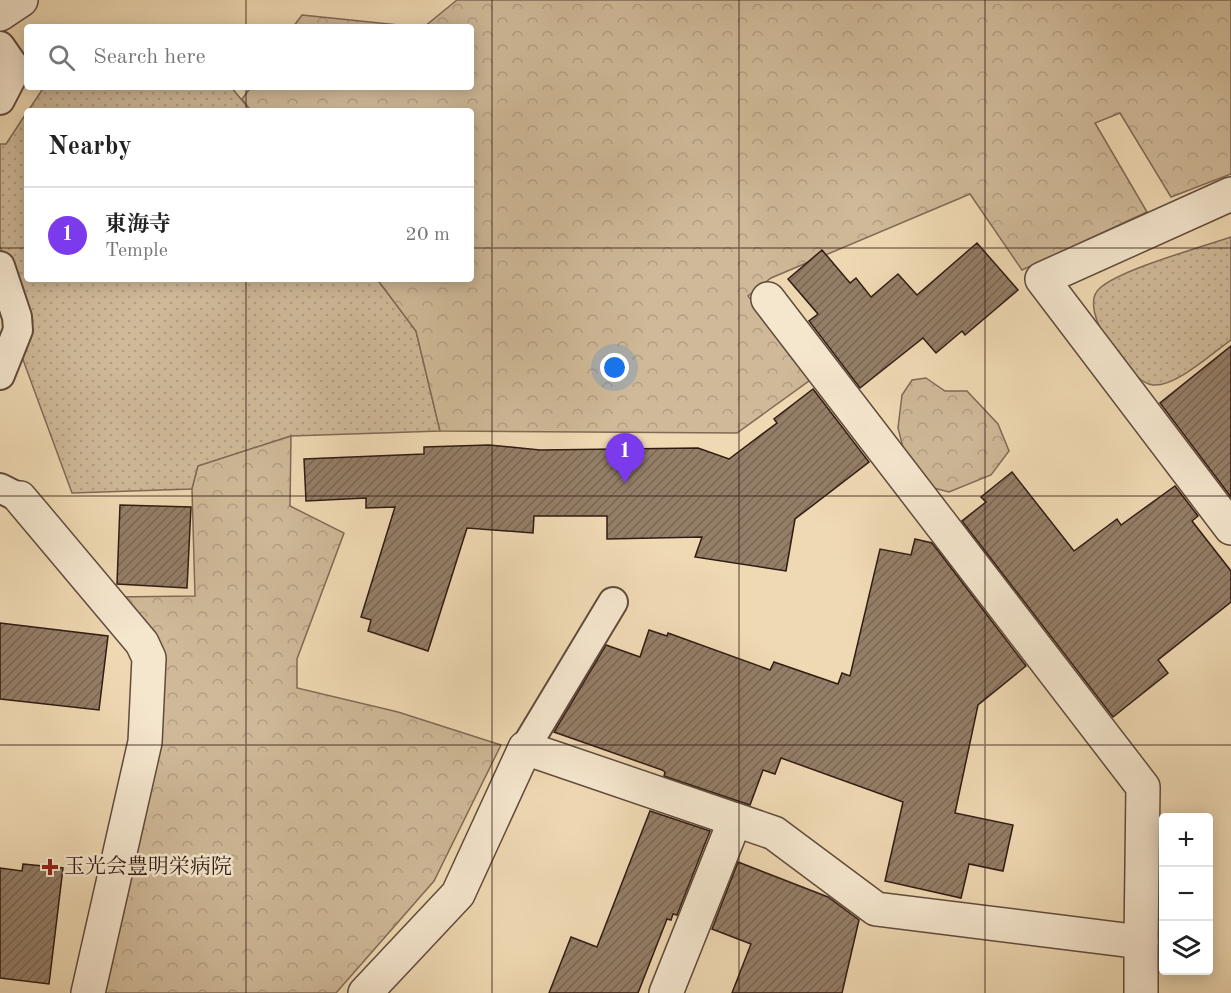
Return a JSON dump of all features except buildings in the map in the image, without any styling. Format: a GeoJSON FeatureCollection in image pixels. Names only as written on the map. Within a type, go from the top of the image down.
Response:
{"type":"FeatureCollection","features":[{"type":"Feature","properties":{"kind":"street"},"geometry":{"type":"LineString","coordinates":[[0,14],[21,0]]}},
{"type":"Feature","properties":{"kind":"street"},"geometry":{"type":"LineString","coordinates":[[1231,194],[1042,279],[1231,528]]}},
{"type":"Feature","properties":{"kind":"street"},"geometry":{"type":"LineString","coordinates":[[768,300],[1143,786],[1141,993]]}},
{"type":"Feature","properties":{"kind":"street"},"geometry":{"type":"LineString","coordinates":[[10,493],[142,643],[149,658],[145,742],[88,993]]}},
{"type":"Feature","properties":{"kind":"street"},"geometry":{"type":"LineString","coordinates":[[365,993],[459,894],[525,748],[774,833],[876,909],[1141,942]]}},
{"type":"Feature","properties":{"kind":"street"},"geometry":{"type":"LineString","coordinates":[[666,993],[735,820]]}},
{"type":"Feature","properties":{"kind":"lane"},"geometry":{"type":"LineString","coordinates":[[0,46],[16,69],[0,100]]}},
{"type":"Feature","properties":{"kind":"lane"},"geometry":{"type":"LineString","coordinates":[[0,266],[17,316],[18,330],[0,375]]}},
{"type":"Feature","properties":{"kind":"lane"},"geometry":{"type":"LineString","coordinates":[[525,748],[613,602]]}},
{"type":"Feature","properties":{"kind":"green space"},"geometry":{"type":"Polygon","coordinates":[[[457,0],[1231,0],[1231,174],[1171,197],[1120,113],[1095,123],[1147,212],[1022,270],[970,194],[771,278],[748,296],[813,378],[737,433],[440,431],[416,331],[379,282],[474,282],[474,108],[249,108],[242,99],[249,90],[474,90],[474,24],[428,24],[457,0]]]}},
{"type":"Feature","properties":{"kind":"green space"},"geometry":{"type":"Polygon","coordinates":[[[302,15],[389,24],[295,24],[302,15]]]}},
{"type":"Feature","properties":{"kind":"green space"},"geometry":{"type":"Polygon","coordinates":[[[42,90],[234,90],[248,108],[30,108],[42,90]]]}},
{"type":"Feature","properties":{"kind":"green space"},"geometry":{"type":"Polygon","coordinates":[[[24,117],[24,282],[379,282],[416,331],[440,431],[291,436],[198,466],[192,489],[72,493],[15,338],[17,299],[0,246],[0,144],[6,144],[24,117]]]}},
{"type":"Feature","properties":{"kind":"green space"},"geometry":{"type":"Polygon","coordinates":[[[1231,237],[1231,340],[1194,368],[1172,381],[1153,385],[1143,381],[1120,360],[1100,328],[1095,313],[1094,299],[1099,289],[1141,267],[1231,237]]]}},
{"type":"Feature","properties":{"kind":"green space"},"geometry":{"type":"Polygon","coordinates":[[[926,378],[945,391],[967,391],[998,424],[1009,451],[991,475],[949,492],[930,487],[906,459],[898,428],[902,395],[912,380],[926,378]]]}},
{"type":"Feature","properties":{"kind":"green space"},"geometry":{"type":"Polygon","coordinates":[[[291,436],[290,506],[344,533],[297,659],[297,688],[398,712],[501,745],[434,881],[336,993],[105,993],[161,743],[113,597],[195,596],[192,489],[198,466],[291,436]]]}},
{"type":"Feature","properties":{"kind":"place","name":"東海寺"},"geometry":{"type":"Point","coordinates":[625,483]}},
{"type":"Feature","properties":{"kind":"place","name":"玉光会豊明栄病院"},"geometry":{"type":"Point","coordinates":[50,867]}}]}
